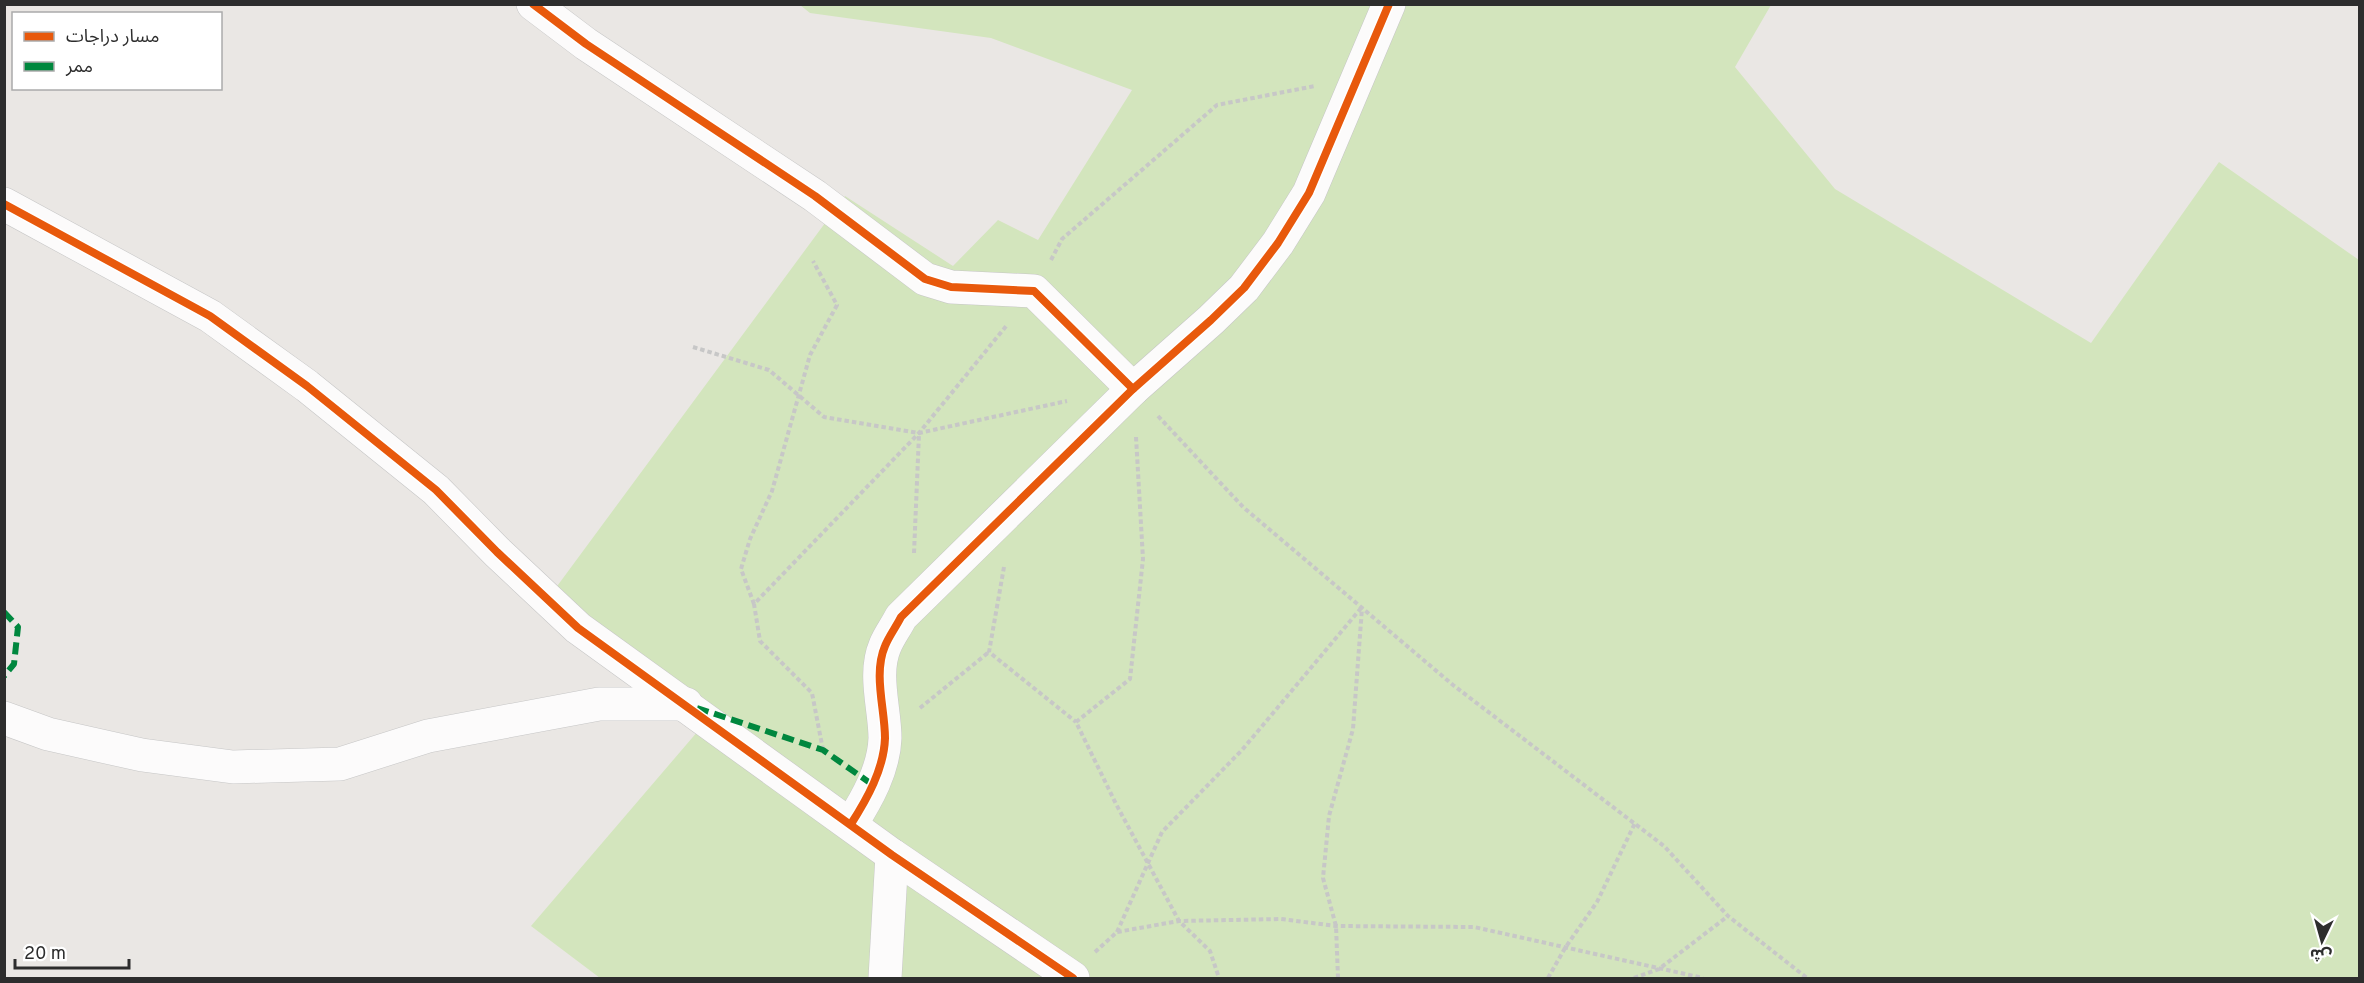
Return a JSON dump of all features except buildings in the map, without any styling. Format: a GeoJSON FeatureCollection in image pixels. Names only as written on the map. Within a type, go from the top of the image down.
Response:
{"type":"FeatureCollection","features":[{"type":"Feature","properties":{"kind":"street"},"geometry":{"type":"LineString","coordinates":[[533,4],[586,44],[815,196],[925,279],[951,287],[1034,291],[1133,389]]}},
{"type":"Feature","properties":{"kind":"street"},"geometry":{"type":"LineString","coordinates":[[851,824],[873,785],[883,756],[885,739],[881,686],[884,648],[901,617],[1133,389],[1244,288],[1278,243],[1310,193],[1389,4]]}},
{"type":"Feature","properties":{"kind":"street"},"geometry":{"type":"LineString","coordinates":[[4,204],[210,316],[308,386],[436,490],[497,552],[578,628],[892,855],[1071,977]]}},
{"type":"Feature","properties":{"kind":"street"},"geometry":{"type":"LineString","coordinates":[[4,718],[48,734],[142,754],[233,767],[340,764],[428,736],[599,704],[686,704]]}},
{"type":"Feature","properties":{"kind":"street"},"geometry":{"type":"LineString","coordinates":[[885,978],[892,855]]}},
{"type":"Feature","properties":{"kind":"path"},"geometry":{"type":"LineString","coordinates":[[754,604],[919,434],[1034,291],[1062,239],[1217,105],[1357,78]]}},
{"type":"Feature","properties":{"kind":"path"},"geometry":{"type":"LineString","coordinates":[[813,261],[837,305],[810,355],[772,491],[750,539],[741,569],[754,604],[760,640],[812,693],[823,750]]}},
{"type":"Feature","properties":{"kind":"path"},"geometry":{"type":"LineString","coordinates":[[693,347],[769,370],[824,417],[919,434],[1022,409],[1077,399]]}},
{"type":"Feature","properties":{"kind":"path"},"geometry":{"type":"LineString","coordinates":[[1133,389],[1243,507],[1453,685],[1664,846],[1728,916],[1807,978]]}},
{"type":"Feature","properties":{"kind":"path"},"geometry":{"type":"LineString","coordinates":[[1076,722],[1130,679],[1143,560],[1133,389]]}},
{"type":"Feature","properties":{"kind":"path"},"geometry":{"type":"LineString","coordinates":[[912,604],[919,434]]}},
{"type":"Feature","properties":{"kind":"path"},"geometry":{"type":"LineString","coordinates":[[885,739],[989,652],[1004,563]]}},
{"type":"Feature","properties":{"kind":"path"},"geometry":{"type":"LineString","coordinates":[[1071,977],[1116,932],[1162,832],[1242,750],[1362,607]]}},
{"type":"Feature","properties":{"kind":"path"},"geometry":{"type":"LineString","coordinates":[[1338,978],[1336,926],[1323,878],[1329,816],[1353,729],[1362,607]]}},
{"type":"Feature","properties":{"kind":"path"},"geometry":{"type":"LineString","coordinates":[[989,652],[1076,722],[1179,921],[1210,951],[1219,978]]}},
{"type":"Feature","properties":{"kind":"path"},"geometry":{"type":"LineString","coordinates":[[1548,978],[1565,948],[1597,902],[1635,823]]}},
{"type":"Feature","properties":{"kind":"path"},"geometry":{"type":"LineString","coordinates":[[1634,978],[1659,969],[1728,916]]}},
{"type":"Feature","properties":{"kind":"path"},"geometry":{"type":"LineString","coordinates":[[1116,932],[1179,921],[1281,919],[1336,926],[1474,927],[1703,978]]}},
{"type":"Feature","properties":{"kind":"green space"},"geometry":{"type":"Polygon","coordinates":[[[800,5],[1771,5],[1735,67],[1835,189],[2091,343],[2219,162],[2359,260],[2359,978],[600,978],[531,926],[710,717],[555,589],[845,196],[953,266],[998,220],[1038,240],[1132,90],[991,38],[810,13],[800,5]]]}},
{"type":"Feature","properties":{"kind":"marked path"},"geometry":{"type":"LineString","coordinates":[[4,612],[18,627],[14,664],[4,676]]}},
{"type":"Feature","properties":{"kind":"marked path"},"geometry":{"type":"LineString","coordinates":[[697,708],[823,750],[873,785]]}},
{"type":"Feature","properties":{"kind":"cycle path"},"geometry":{"type":"LineString","coordinates":[[533,4],[586,44],[815,196],[925,279],[951,287],[1034,291],[1133,389]]}},
{"type":"Feature","properties":{"kind":"cycle path"},"geometry":{"type":"LineString","coordinates":[[851,824],[869,794],[882,761],[885,727],[880,692],[880,668],[885,646],[901,617],[1133,389],[1244,288],[1278,243],[1309,193],[1389,4]]}},
{"type":"Feature","properties":{"kind":"cycle path"},"geometry":{"type":"LineString","coordinates":[[4,204],[210,316],[307,386],[436,490],[497,552],[578,628],[892,855],[1073,978]]}}]}
